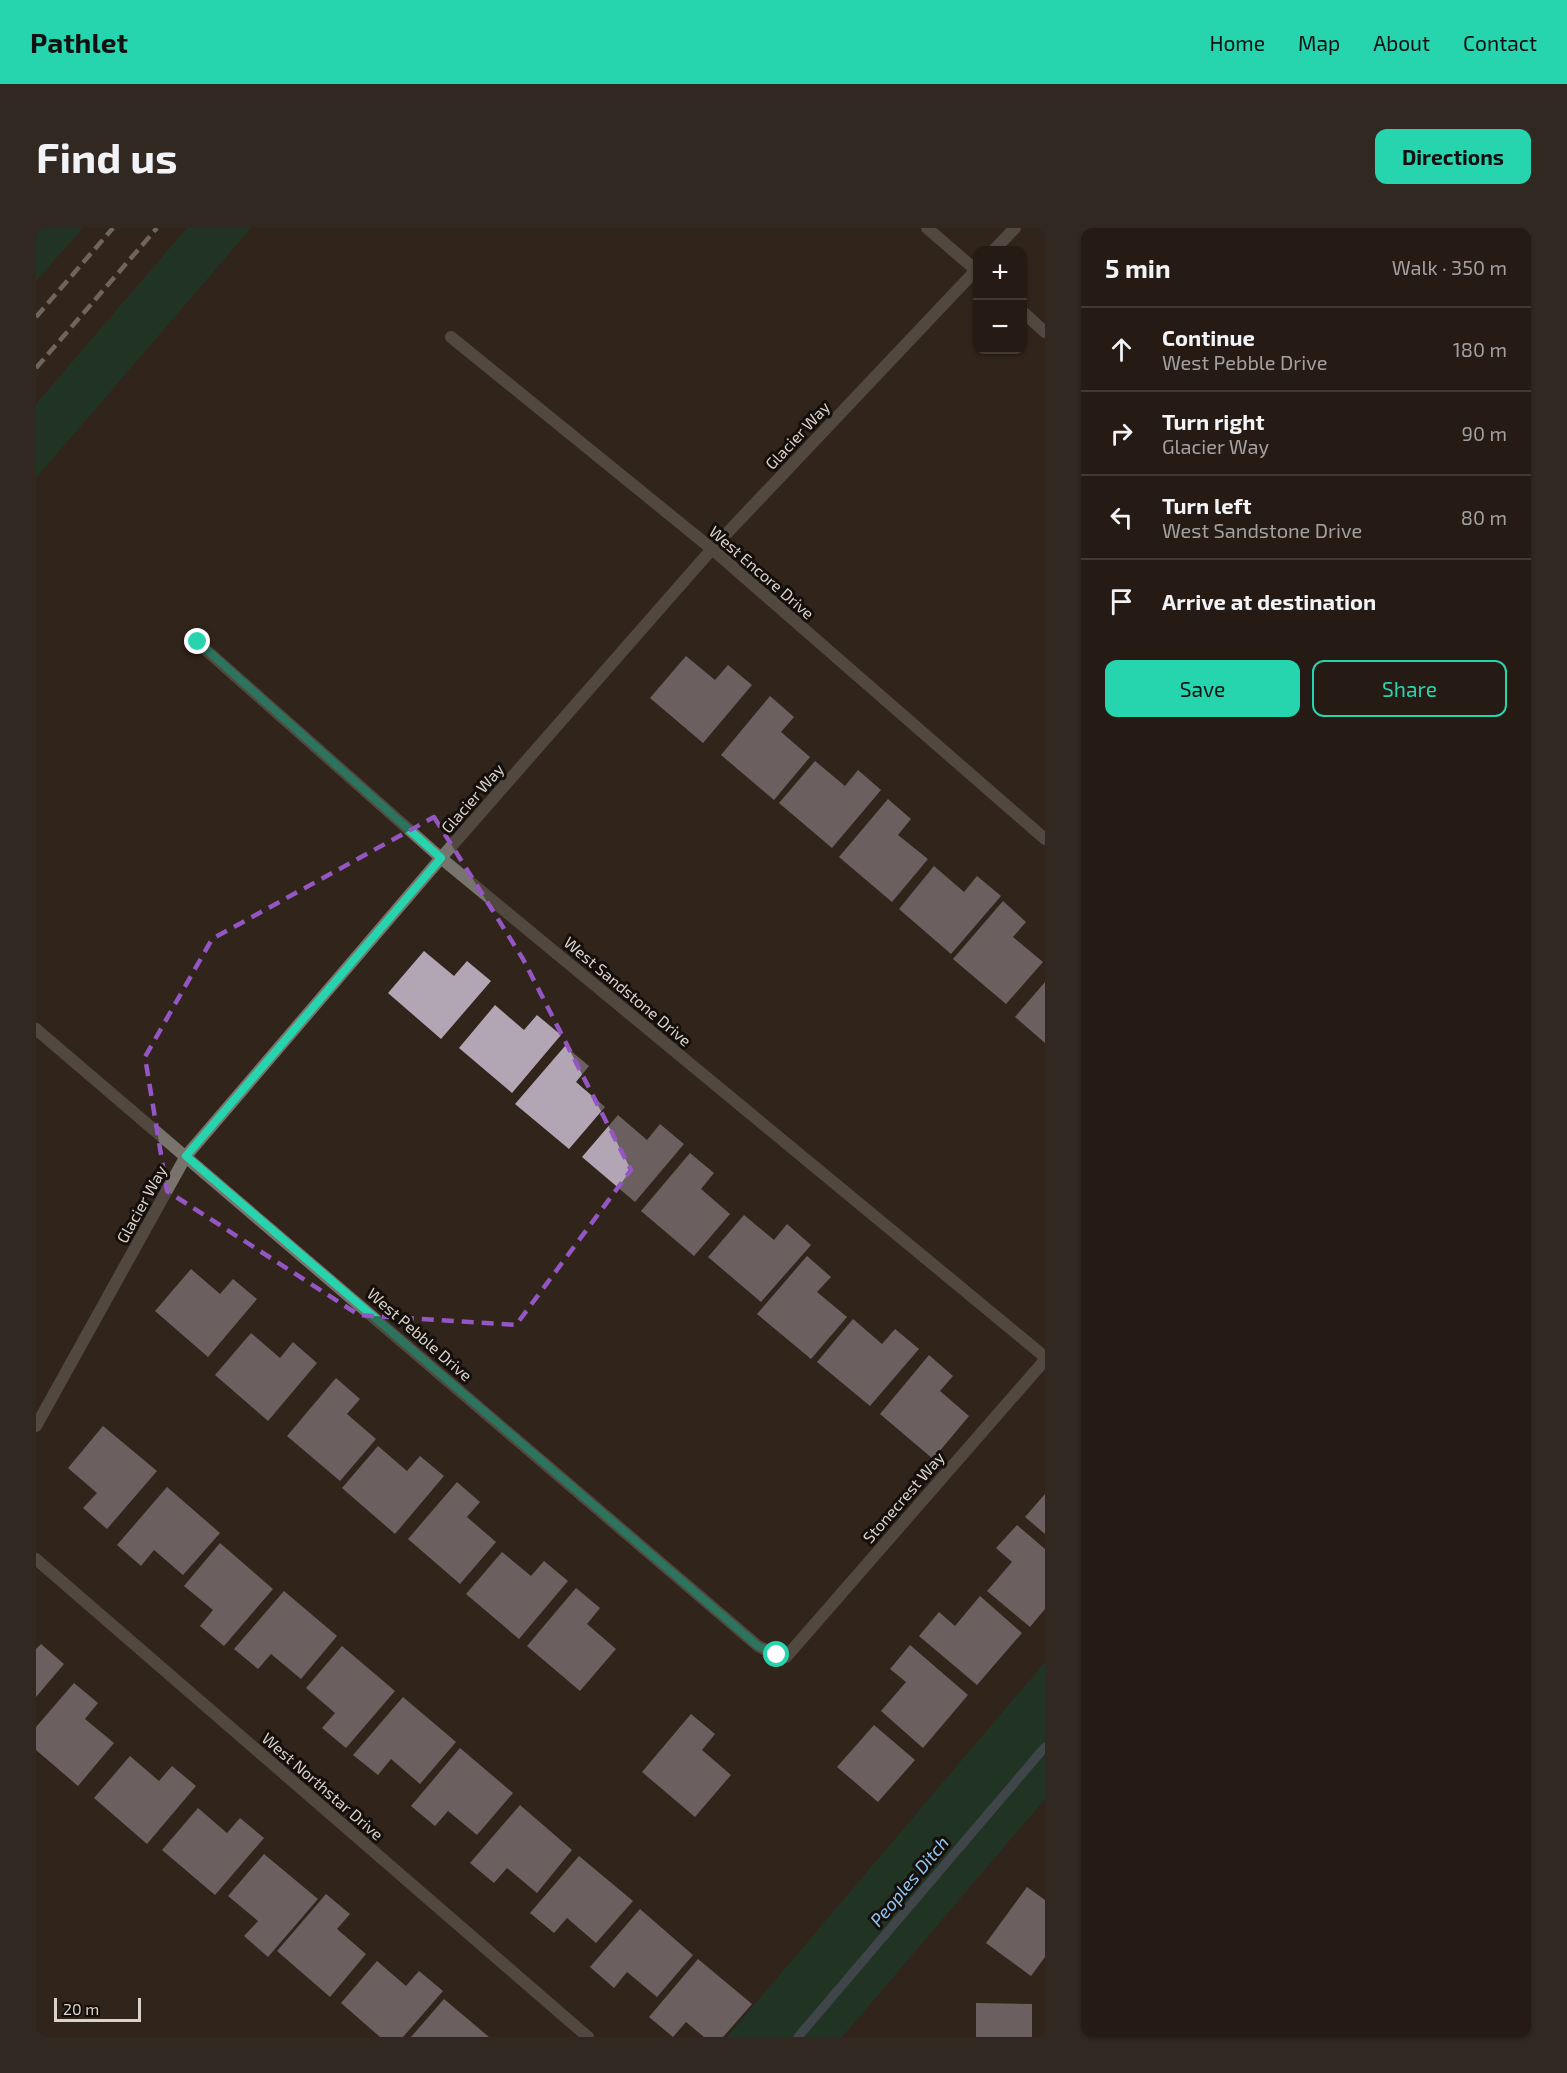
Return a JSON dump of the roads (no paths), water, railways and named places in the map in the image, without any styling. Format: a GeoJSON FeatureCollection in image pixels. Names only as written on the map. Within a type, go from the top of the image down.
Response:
{"type":"FeatureCollection","features":[{"type":"Feature","properties":{"kind":"street"},"geometry":{"type":"LineString","coordinates":[[927,228],[973,267]]}},
{"type":"Feature","properties":{"kind":"street"},"geometry":{"type":"LineString","coordinates":[[998,246],[1015,228]]}},
{"type":"Feature","properties":{"kind":"street","name":"Glacier Way"},"geometry":{"type":"LineString","coordinates":[[36,1426],[186,1156],[441,858],[712,549],[973,274]]}},
{"type":"Feature","properties":{"kind":"street"},"geometry":{"type":"LineString","coordinates":[[1027,316],[1045,332]]}},
{"type":"Feature","properties":{"kind":"street","name":"West Encore Drive"},"geometry":{"type":"LineString","coordinates":[[451,338],[712,549],[1045,839]]}},
{"type":"Feature","properties":{"kind":"street","name":"West Sandstone Drive"},"geometry":{"type":"LineString","coordinates":[[198,642],[441,858],[1045,1359]]}},
{"type":"Feature","properties":{"kind":"street","name":"West Pebble Drive"},"geometry":{"type":"LineString","coordinates":[[36,1029],[758,1646],[786,1657]]}},
{"type":"Feature","properties":{"kind":"street","name":"Stonecrest Way"},"geometry":{"type":"LineString","coordinates":[[786,1657],[1045,1359]]}},
{"type":"Feature","properties":{"kind":"street","name":"West Northstar Drive"},"geometry":{"type":"LineString","coordinates":[[36,1559],[588,2037]]}},
{"type":"Feature","properties":{"kind":"waterway","name":"Peoples Ditch"},"geometry":{"type":"LineString","coordinates":[[798,2037],[1045,1747]]}},
{"type":"Feature","properties":{"kind":"railway"},"geometry":{"type":"LineString","coordinates":[[36,317],[113,228]]}},
{"type":"Feature","properties":{"kind":"railway"},"geometry":{"type":"LineString","coordinates":[[36,368],[157,228]]}}]}
